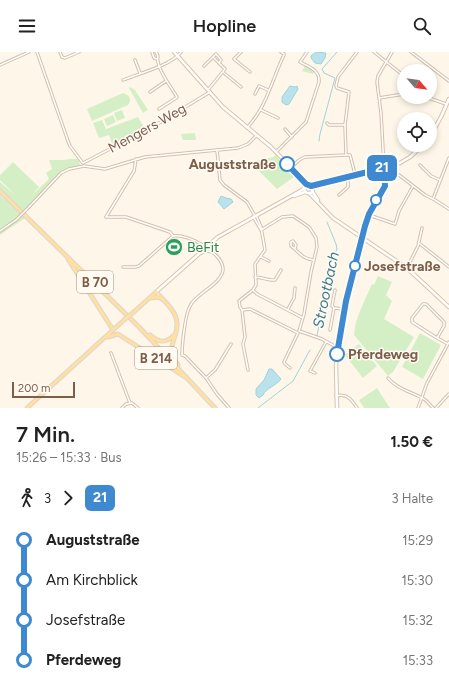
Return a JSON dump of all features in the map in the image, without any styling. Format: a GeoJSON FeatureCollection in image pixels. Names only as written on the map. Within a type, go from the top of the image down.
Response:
{"type":"FeatureCollection","features":[{"type":"Feature","properties":{"kind":"main road"},"geometry":{"type":"LineString","coordinates":[[174,52],[229,113],[257,135],[291,168],[304,187],[305,192]]}},
{"type":"Feature","properties":{"kind":"main road"},"geometry":{"type":"LineString","coordinates":[[437,122],[449,99]]}},
{"type":"Feature","properties":{"kind":"main road"},"geometry":{"type":"LineString","coordinates":[[288,198],[325,183],[397,164],[407,159],[415,152]]}},
{"type":"Feature","properties":{"kind":"main road"},"geometry":{"type":"LineString","coordinates":[[385,180],[391,169],[397,164]]}},
{"type":"Feature","properties":{"kind":"main road"},"geometry":{"type":"LineString","coordinates":[[336,408],[336,369],[344,310],[369,215],[376,200],[384,189],[384,168]]}},
{"type":"Feature","properties":{"kind":"main road"},"geometry":{"type":"LineString","coordinates":[[294,172],[311,189],[321,205],[333,218],[407,268],[449,307]]}},
{"type":"Feature","properties":{"kind":"main road"},"geometry":{"type":"LineString","coordinates":[[304,187],[311,189]]}},
{"type":"Feature","properties":{"kind":"main road"},"geometry":{"type":"LineString","coordinates":[[27,408],[207,246],[230,230],[288,198],[304,187]]}},
{"type":"Feature","properties":{"kind":"main road","name":"B 70"},"geometry":{"type":"LineString","coordinates":[[0,191],[140,328],[215,408]]}},
{"type":"Feature","properties":{"kind":"main road"},"geometry":{"type":"LineString","coordinates":[[64,252],[113,330]]}},
{"type":"Feature","properties":{"kind":"main road","name":"B 214"},"geometry":{"type":"LineString","coordinates":[[140,328],[159,341],[169,340],[175,333],[177,323],[176,318],[171,308],[156,292]]}},
{"type":"Feature","properties":{"kind":"main road"},"geometry":{"type":"LineString","coordinates":[[149,299],[158,298],[164,300]]}},
{"type":"Feature","properties":{"kind":"main road"},"geometry":{"type":"LineString","coordinates":[[105,338],[118,334],[117,327]]}},
{"type":"Feature","properties":{"kind":"main road"},"geometry":{"type":"LineString","coordinates":[[175,333],[172,344],[172,354],[183,373]]}},
{"type":"Feature","properties":{"kind":"main road","name":"B 214"},"geometry":{"type":"LineString","coordinates":[[118,334],[174,369],[192,383]]}},
{"type":"Feature","properties":{"kind":"street"},"geometry":{"type":"LineString","coordinates":[[0,65],[29,52]]}},
{"type":"Feature","properties":{"kind":"street"},"geometry":{"type":"LineString","coordinates":[[37,52],[70,146],[84,166]]}},
{"type":"Feature","properties":{"kind":"street"},"geometry":{"type":"LineString","coordinates":[[60,52],[62,57],[65,58],[79,52]]}},
{"type":"Feature","properties":{"kind":"street"},"geometry":{"type":"LineString","coordinates":[[152,52],[154,58],[157,58]]}},
{"type":"Feature","properties":{"kind":"street"},"geometry":{"type":"LineString","coordinates":[[156,52],[159,66],[177,98],[159,109]]}},
{"type":"Feature","properties":{"kind":"street"},"geometry":{"type":"LineString","coordinates":[[123,80],[170,62],[181,52]]}},
{"type":"Feature","properties":{"kind":"street"},"geometry":{"type":"LineString","coordinates":[[241,52],[234,59],[250,72]]}},
{"type":"Feature","properties":{"kind":"street"},"geometry":{"type":"LineString","coordinates":[[248,128],[261,110],[284,54],[280,52]]}},
{"type":"Feature","properties":{"kind":"street"},"geometry":{"type":"LineString","coordinates":[[276,152],[306,122],[319,82],[319,76],[315,70],[300,62],[307,52]]}},
{"type":"Feature","properties":{"kind":"street"},"geometry":{"type":"LineString","coordinates":[[346,155],[345,126],[349,92],[337,88],[336,86],[338,77],[357,52]]}},
{"type":"Feature","properties":{"kind":"street"},"geometry":{"type":"LineString","coordinates":[[374,52],[397,71]]}},
{"type":"Feature","properties":{"kind":"street"},"geometry":{"type":"LineString","coordinates":[[384,168],[383,128],[377,79],[392,52]]}},
{"type":"Feature","properties":{"kind":"street"},"geometry":{"type":"LineString","coordinates":[[411,52],[449,81]]}},
{"type":"Feature","properties":{"kind":"street"},"geometry":{"type":"LineString","coordinates":[[204,66],[216,54],[222,60],[219,63]]}},
{"type":"Feature","properties":{"kind":"street"},"geometry":{"type":"LineString","coordinates":[[213,57],[225,69],[224,72],[241,87]]}},
{"type":"Feature","properties":{"kind":"street"},"geometry":{"type":"LineString","coordinates":[[136,60],[140,73]]}},
{"type":"Feature","properties":{"kind":"street","name":"Mengers Weg"},"geometry":{"type":"LineString","coordinates":[[83,163],[157,124],[209,91],[224,72]]}},
{"type":"Feature","properties":{"kind":"street"},"geometry":{"type":"LineString","coordinates":[[150,92],[167,81]]}},
{"type":"Feature","properties":{"kind":"street"},"geometry":{"type":"LineString","coordinates":[[254,94],[259,86],[268,90]]}},
{"type":"Feature","properties":{"kind":"street"},"geometry":{"type":"LineString","coordinates":[[379,98],[397,95]]}},
{"type":"Feature","properties":{"kind":"street"},"geometry":{"type":"LineString","coordinates":[[437,101],[446,104]]}},
{"type":"Feature","properties":{"kind":"street"},"geometry":{"type":"LineString","coordinates":[[261,110],[278,118]]}},
{"type":"Feature","properties":{"kind":"street"},"geometry":{"type":"LineString","coordinates":[[327,123],[329,125],[345,126]]}},
{"type":"Feature","properties":{"kind":"street"},"geometry":{"type":"LineString","coordinates":[[285,129],[292,137]]}},
{"type":"Feature","properties":{"kind":"street"},"geometry":{"type":"LineString","coordinates":[[0,230],[16,220],[61,173],[70,169],[84,166],[105,170],[136,159],[159,155],[241,147],[251,142],[257,135]]}},
{"type":"Feature","properties":{"kind":"street"},"geometry":{"type":"LineString","coordinates":[[217,150],[220,180],[224,185],[247,202],[261,227],[264,250],[261,257],[255,264],[256,285],[253,290],[239,301],[242,310],[245,337],[243,344],[248,370]]}},
{"type":"Feature","properties":{"kind":"street"},"geometry":{"type":"LineString","coordinates":[[291,168],[299,160],[305,157],[350,155],[355,175]]}},
{"type":"Feature","properties":{"kind":"street"},"geometry":{"type":"LineString","coordinates":[[432,199],[449,158]]}},
{"type":"Feature","properties":{"kind":"street"},"geometry":{"type":"LineString","coordinates":[[136,159],[134,171],[106,217],[126,217],[170,232],[173,236]]}},
{"type":"Feature","properties":{"kind":"street"},"geometry":{"type":"LineString","coordinates":[[420,165],[431,176],[440,180]]}},
{"type":"Feature","properties":{"kind":"street"},"geometry":{"type":"LineString","coordinates":[[385,180],[398,174],[425,195],[449,208]]}},
{"type":"Feature","properties":{"kind":"street"},"geometry":{"type":"LineString","coordinates":[[339,195],[348,187],[348,177]]}},
{"type":"Feature","properties":{"kind":"street"},"geometry":{"type":"LineString","coordinates":[[369,215],[395,224],[399,211],[413,186]]}},
{"type":"Feature","properties":{"kind":"street"},"geometry":{"type":"LineString","coordinates":[[261,230],[290,215],[296,216],[309,227],[316,238],[317,247],[313,260],[303,318],[299,332],[284,362],[290,368]]}},
{"type":"Feature","properties":{"kind":"street"},"geometry":{"type":"LineString","coordinates":[[407,268],[419,242],[422,228]]}},
{"type":"Feature","properties":{"kind":"street"},"geometry":{"type":"LineString","coordinates":[[123,267],[139,266],[173,236],[178,235],[207,246],[213,252],[222,264],[222,273],[218,280],[190,306],[182,355],[185,356],[206,378],[229,408]]}},
{"type":"Feature","properties":{"kind":"street"},"geometry":{"type":"LineString","coordinates":[[419,242],[449,267]]}},
{"type":"Feature","properties":{"kind":"street"},"geometry":{"type":"LineString","coordinates":[[295,248],[302,257],[313,260]]}},
{"type":"Feature","properties":{"kind":"street"},"geometry":{"type":"LineString","coordinates":[[198,254],[207,251],[213,252]]}},
{"type":"Feature","properties":{"kind":"street"},"geometry":{"type":"LineString","coordinates":[[261,257],[269,261]]}},
{"type":"Feature","properties":{"kind":"street"},"geometry":{"type":"LineString","coordinates":[[255,278],[263,277],[268,280],[276,280],[281,270]]}},
{"type":"Feature","properties":{"kind":"street"},"geometry":{"type":"LineString","coordinates":[[288,309],[294,298],[295,288]]}},
{"type":"Feature","properties":{"kind":"street"},"geometry":{"type":"LineString","coordinates":[[253,290],[257,294],[303,318]]}},
{"type":"Feature","properties":{"kind":"street"},"geometry":{"type":"LineString","coordinates":[[330,330],[334,308],[332,306],[335,290]]}},
{"type":"Feature","properties":{"kind":"street"},"geometry":{"type":"LineString","coordinates":[[418,408],[427,383],[448,343],[437,338],[412,322],[412,318],[423,304],[426,304],[444,322],[444,326],[437,338]]}},
{"type":"Feature","properties":{"kind":"street"},"geometry":{"type":"LineString","coordinates":[[334,308],[344,310]]}},
{"type":"Feature","properties":{"kind":"street"},"geometry":{"type":"LineString","coordinates":[[242,310],[250,309],[338,348]]}},
{"type":"Feature","properties":{"kind":"street"},"geometry":{"type":"LineString","coordinates":[[315,373],[310,371],[326,342]]}},
{"type":"Feature","properties":{"kind":"street"},"geometry":{"type":"LineString","coordinates":[[206,378],[215,370],[231,344]]}},
{"type":"Feature","properties":{"kind":"street"},"geometry":{"type":"LineString","coordinates":[[111,353],[130,403],[134,404],[138,408]]}},
{"type":"Feature","properties":{"kind":"street"},"geometry":{"type":"LineString","coordinates":[[388,378],[398,386],[424,399],[433,408]]}},
{"type":"Feature","properties":{"kind":"street"},"geometry":{"type":"LineString","coordinates":[[436,408],[449,394]]}},
{"type":"Feature","properties":{"kind":"street"},"geometry":{"type":"LineString","coordinates":[[336,396],[342,395],[349,398],[357,408]]}},
{"type":"Feature","properties":{"kind":"street"},"geometry":{"type":"LineString","coordinates":[[122,408],[126,404],[130,403]]}},
{"type":"Feature","properties":{"kind":"green space"},"geometry":{"type":"Polygon","coordinates":[[[305,66],[314,71],[313,74],[302,71],[305,66]]]}},
{"type":"Feature","properties":{"kind":"green space"},"geometry":{"type":"Polygon","coordinates":[[[130,87],[135,90],[148,110],[143,113],[129,88],[130,87]]]}},
{"type":"Feature","properties":{"kind":"green space"},"geometry":{"type":"Polygon","coordinates":[[[123,93],[130,98],[128,105],[92,121],[87,109],[123,93]]]}},
{"type":"Feature","properties":{"kind":"green space"},"geometry":{"type":"Polygon","coordinates":[[[122,110],[125,118],[117,121],[114,113],[122,110]]]}},
{"type":"Feature","properties":{"kind":"green space"},"geometry":{"type":"Polygon","coordinates":[[[113,115],[116,122],[107,126],[104,119],[113,115]]]}},
{"type":"Feature","properties":{"kind":"green space"},"geometry":{"type":"Polygon","coordinates":[[[138,117],[145,129],[113,146],[109,135],[99,138],[93,123],[102,120],[106,129],[138,117]]]}},
{"type":"Feature","properties":{"kind":"green space"},"geometry":{"type":"Polygon","coordinates":[[[195,133],[196,140],[183,140],[181,134],[195,133]]]}},
{"type":"Feature","properties":{"kind":"green space"},"geometry":{"type":"Polygon","coordinates":[[[276,155],[294,177],[277,189],[251,162],[276,155]]]}},
{"type":"Feature","properties":{"kind":"green space"},"geometry":{"type":"Polygon","coordinates":[[[79,159],[80,166],[63,173],[56,178],[23,211],[0,189],[0,182],[16,196],[0,180],[0,175],[13,162],[39,187],[30,197],[49,179],[46,173],[52,169],[49,160],[79,159]]]}},
{"type":"Feature","properties":{"kind":"green space"},"geometry":{"type":"Polygon","coordinates":[[[0,195],[25,218],[0,235],[0,195]]]}},
{"type":"Feature","properties":{"kind":"green space"},"geometry":{"type":"Polygon","coordinates":[[[378,276],[392,282],[386,295],[392,301],[384,319],[414,337],[393,372],[388,376],[354,335],[356,322],[361,309],[372,284],[374,285],[378,276]]]}},
{"type":"Feature","properties":{"kind":"green space"},"geometry":{"type":"Polygon","coordinates":[[[420,333],[441,345],[423,379],[402,367],[420,333]]]}},
{"type":"Feature","properties":{"kind":"green space"},"geometry":{"type":"Polygon","coordinates":[[[359,344],[377,366],[363,378],[345,355],[359,344]]]}},
{"type":"Feature","properties":{"kind":"green space"},"geometry":{"type":"Polygon","coordinates":[[[377,388],[390,408],[364,408],[359,400],[377,388]]]}},
{"type":"Feature","properties":{"kind":"water"},"geometry":{"type":"Polygon","coordinates":[[[316,52],[326,53],[321,64],[315,63],[311,58],[311,56],[316,52]]]}},
{"type":"Feature","properties":{"kind":"water"},"geometry":{"type":"Polygon","coordinates":[[[290,86],[297,86],[298,89],[289,104],[286,105],[282,102],[282,97],[290,86]]]}},
{"type":"Feature","properties":{"kind":"water"},"geometry":{"type":"Polygon","coordinates":[[[221,196],[231,199],[233,202],[224,209],[218,202],[221,196]]]}},
{"type":"Feature","properties":{"kind":"water"},"geometry":{"type":"Polygon","coordinates":[[[269,369],[272,369],[281,379],[259,398],[256,395],[256,389],[264,380],[269,369]]]}},
{"type":"Feature","properties":{"kind":"waterway","name":"Strootbach"},"geometry":{"type":"LineString","coordinates":[[319,141],[335,78],[324,73],[322,69],[337,52]]}},
{"type":"Feature","properties":{"kind":"waterway","name":"Strootbach"},"geometry":{"type":"LineString","coordinates":[[317,336],[322,309],[323,290],[331,262],[337,249],[327,222]]}},
{"type":"Feature","properties":{"kind":"waterway","name":"Strootbach"},"geometry":{"type":"LineString","coordinates":[[258,408],[293,381],[310,350]]}},
{"type":"Feature","properties":{"kind":"bus line","name":"21"},"geometry":{"type":"LineString","coordinates":[[287,164],[306,184],[311,186],[384,168],[386,184],[376,200],[365,226],[346,301],[337,354]]}},
{"type":"Feature","properties":{"kind":"place","name":"Auguststraße"},"geometry":{"type":"Point","coordinates":[287,164]}},
{"type":"Feature","properties":{"kind":"place","name":"BeFit"},"geometry":{"type":"Point","coordinates":[174,247]}},
{"type":"Feature","properties":{"kind":"place","name":"Josefstraße"},"geometry":{"type":"Point","coordinates":[355,266]}},
{"type":"Feature","properties":{"kind":"place","name":"Pferdeweg"},"geometry":{"type":"Point","coordinates":[337,354]}}]}
